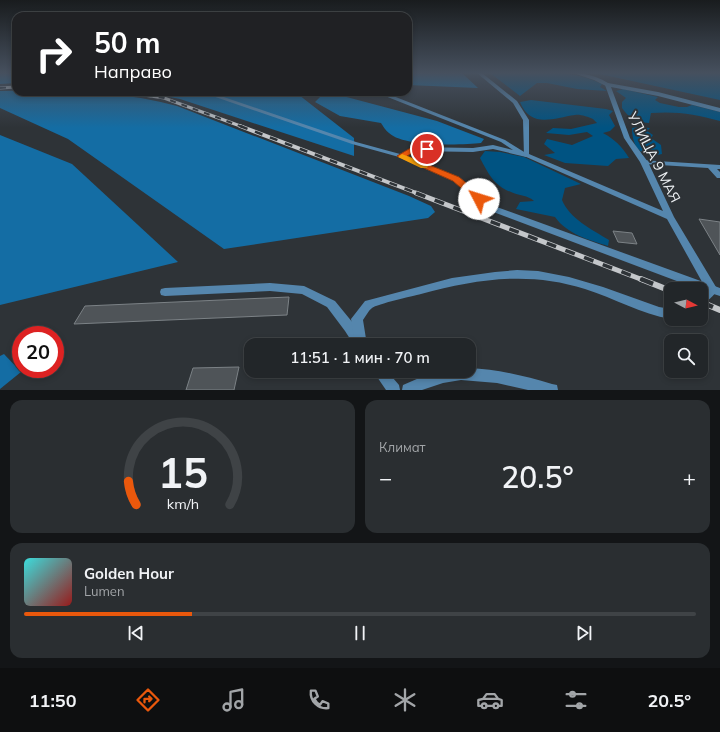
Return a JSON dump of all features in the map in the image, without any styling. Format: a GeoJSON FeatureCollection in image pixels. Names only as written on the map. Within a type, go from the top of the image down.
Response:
{"type":"FeatureCollection","features":[{"type":"Feature","properties":{"kind":"street"},"geometry":{"type":"LineString","coordinates":[[502,91],[515,102],[526,120],[526,155]]}},
{"type":"Feature","properties":{"kind":"street","name":"УЛИЦА 9 МАЯ"},"geometry":{"type":"LineString","coordinates":[[610,91],[627,138],[644,162],[670,218],[716,291]]}},
{"type":"Feature","properties":{"kind":"street"},"geometry":{"type":"LineString","coordinates":[[642,91],[720,110]]}},
{"type":"Feature","properties":{"kind":"street"},"geometry":{"type":"LineString","coordinates":[[216,96],[354,143],[401,156],[456,179],[491,208],[716,291]]}},
{"type":"Feature","properties":{"kind":"street"},"geometry":{"type":"LineString","coordinates":[[388,96],[504,140],[526,155],[670,218]]}},
{"type":"Feature","properties":{"kind":"street"},"geometry":{"type":"LineString","coordinates":[[401,156],[414,149],[473,150],[493,148],[526,155]]}},
{"type":"Feature","properties":{"kind":"street"},"geometry":{"type":"LineString","coordinates":[[644,162],[720,167]]}},
{"type":"Feature","properties":{"kind":"street"},"geometry":{"type":"LineString","coordinates":[[710,166],[720,176]]}},
{"type":"Feature","properties":{"kind":"street"},"geometry":{"type":"LineString","coordinates":[[359,338],[357,319],[369,304],[494,275],[540,275],[581,284],[664,313]]}},
{"type":"Feature","properties":{"kind":"street"},"geometry":{"type":"LineString","coordinates":[[165,292],[270,287],[304,290],[331,304],[356,338]]}},
{"type":"Feature","properties":{"kind":"street"},"geometry":{"type":"LineString","coordinates":[[408,390],[420,383],[448,375],[477,373],[552,390]]}},
{"type":"Feature","properties":{"kind":"street"},"geometry":{"type":"LineString","coordinates":[[385,378],[394,390]]}},
{"type":"Feature","properties":{"kind":"shaded area"},"geometry":{"type":"Polygon","coordinates":[[[0,91],[12,91],[12,96],[126,96],[177,106],[409,196],[431,206],[435,212],[428,218],[224,249],[68,139],[0,108],[0,91]]]}},
{"type":"Feature","properties":{"kind":"shaded area"},"geometry":{"type":"Polygon","coordinates":[[[514,91],[526,91],[520,96],[514,91]]]}},
{"type":"Feature","properties":{"kind":"shaded area"},"geometry":{"type":"Polygon","coordinates":[[[616,91],[633,91],[658,97],[655,100],[660,103],[679,107],[687,107],[692,105],[720,112],[720,121],[694,115],[669,112],[651,113],[649,123],[640,122],[630,117],[622,108],[622,102],[626,98],[616,91]]]}},
{"type":"Feature","properties":{"kind":"shaded area"},"geometry":{"type":"Polygon","coordinates":[[[679,91],[720,91],[720,100],[679,91]]]}},
{"type":"Feature","properties":{"kind":"shaded area"},"geometry":{"type":"Polygon","coordinates":[[[165,96],[300,96],[354,138],[354,156],[180,99],[165,96]]]}},
{"type":"Feature","properties":{"kind":"shaded area"},"geometry":{"type":"Polygon","coordinates":[[[321,96],[343,96],[437,121],[484,139],[481,143],[461,144],[433,144],[407,141],[396,138],[386,130],[381,123],[340,116],[315,102],[321,96]]]}},
{"type":"Feature","properties":{"kind":"shaded area"},"geometry":{"type":"Polygon","coordinates":[[[531,100],[613,111],[609,115],[615,126],[610,131],[603,133],[618,143],[629,158],[616,159],[608,166],[565,163],[544,155],[555,153],[544,144],[547,139],[572,145],[593,136],[587,132],[569,135],[546,133],[553,128],[571,129],[597,123],[593,119],[579,115],[543,120],[536,119],[530,116],[520,102],[531,100]]]}},
{"type":"Feature","properties":{"kind":"shaded area"},"geometry":{"type":"Polygon","coordinates":[[[632,128],[650,128],[647,131],[653,135],[651,138],[661,145],[662,154],[649,155],[644,153],[636,146],[632,135],[632,128]]]}},
{"type":"Feature","properties":{"kind":"shaded area"},"geometry":{"type":"Polygon","coordinates":[[[0,135],[72,164],[178,262],[0,305],[0,135]]]}},
{"type":"Feature","properties":{"kind":"shaded area"},"geometry":{"type":"Polygon","coordinates":[[[485,151],[500,152],[524,157],[581,184],[565,188],[562,200],[570,213],[588,228],[609,240],[608,246],[579,236],[566,228],[555,217],[516,209],[520,202],[534,201],[505,189],[496,183],[480,158],[485,151]]]}},
{"type":"Feature","properties":{"kind":"shaded area"},"geometry":{"type":"Polygon","coordinates":[[[4,354],[12,362],[12,378],[14,378],[0,389],[0,356],[4,354]]]}},
{"type":"Feature","properties":{"kind":"building"},"geometry":{"type":"Polygon","coordinates":[[[699,219],[720,222],[720,255],[699,219]]]}},
{"type":"Feature","properties":{"kind":"building"},"geometry":{"type":"Polygon","coordinates":[[[613,231],[632,233],[637,244],[618,242],[613,231]]]}},
{"type":"Feature","properties":{"kind":"building"},"geometry":{"type":"Polygon","coordinates":[[[289,297],[287,315],[74,324],[85,306],[289,297]]]}},
{"type":"Feature","properties":{"kind":"building"},"geometry":{"type":"Polygon","coordinates":[[[239,367],[234,390],[186,390],[193,368],[239,367]]]}},
{"type":"Feature","properties":{"kind":"railway"},"geometry":{"type":"LineString","coordinates":[[150,96],[164,98],[243,127]]}},
{"type":"Feature","properties":{"kind":"railway"},"geometry":{"type":"LineString","coordinates":[[240,126],[419,194]]}},
{"type":"Feature","properties":{"kind":"railway"},"geometry":{"type":"LineString","coordinates":[[416,193],[643,280]]}},
{"type":"Feature","properties":{"kind":"railway"},"geometry":{"type":"LineString","coordinates":[[641,279],[664,288]]}},
{"type":"Feature","properties":{"kind":"railway"},"geometry":{"type":"LineString","coordinates":[[708,305],[720,310]]}},
{"type":"Feature","properties":{"kind":"slow traffic"},"geometry":{"type":"LineString","coordinates":[[402,157],[424,166]]}},
{"type":"Feature","properties":{"kind":"route"},"geometry":{"type":"LineString","coordinates":[[427,149],[414,149],[401,156],[456,179],[479,199]]}}]}
